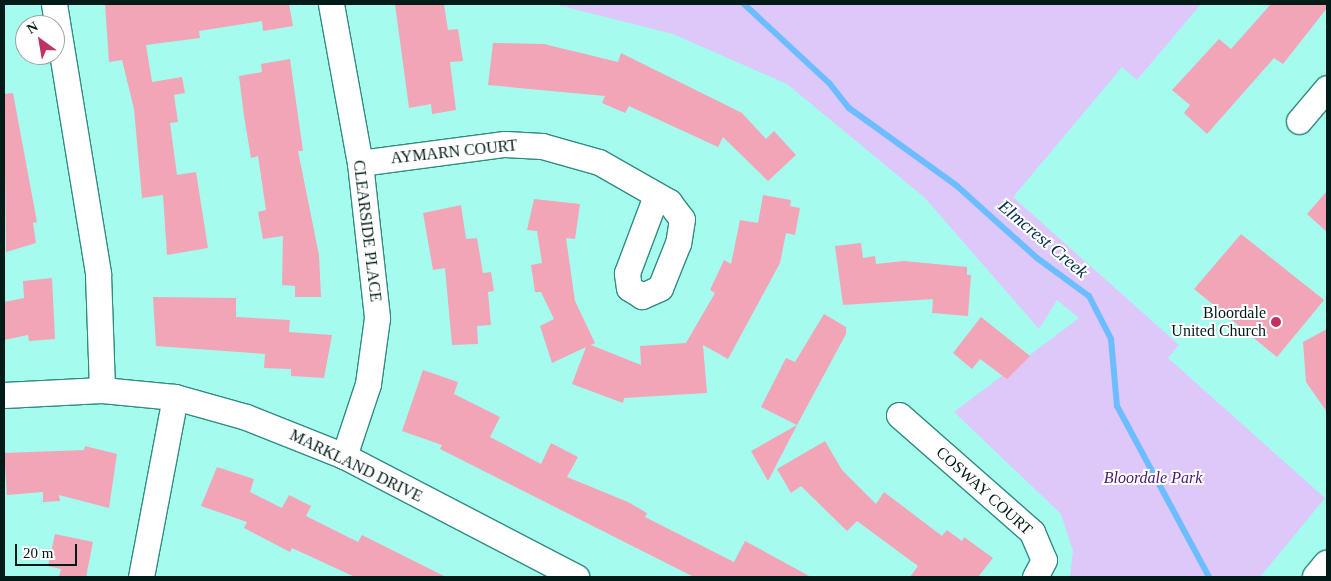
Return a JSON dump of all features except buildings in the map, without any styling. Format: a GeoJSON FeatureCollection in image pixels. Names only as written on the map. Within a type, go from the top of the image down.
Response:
{"type":"FeatureCollection","features":[{"type":"Feature","properties":{"kind":"main road"},"geometry":{"type":"LineString","coordinates":[[1317,577],[1327,565]]}},
{"type":"Feature","properties":{"kind":"street"},"geometry":{"type":"LineString","coordinates":[[54,4],[98,274],[102,390]]}},
{"type":"Feature","properties":{"kind":"street","name":"CLEARSIDE PLACE"},"geometry":{"type":"LineString","coordinates":[[331,4],[360,163],[377,300],[377,345],[344,456]]}},
{"type":"Feature","properties":{"kind":"street"},"geometry":{"type":"LineString","coordinates":[[1300,121],[1327,88]]}},
{"type":"Feature","properties":{"kind":"street","name":"AYMARN COURT"},"geometry":{"type":"LineString","coordinates":[[360,163],[486,145],[542,146],[599,162],[630,177],[656,196]]}},
{"type":"Feature","properties":{"kind":"street","name":"MARKLAND DRIVE"},"geometry":{"type":"LineString","coordinates":[[4,395],[102,390],[175,397],[246,417],[344,456],[576,577]]}},
{"type":"Feature","properties":{"kind":"street"},"geometry":{"type":"LineString","coordinates":[[141,577],[175,397]]}},
{"type":"Feature","properties":{"kind":"street","name":"COSWAY COURT"},"geometry":{"type":"LineString","coordinates":[[899,415],[1032,532],[1044,560],[1035,577]]}},
{"type":"Feature","properties":{"kind":"green space","name":"Bloordale Park"},"geometry":{"type":"Polygon","coordinates":[[[554,4],[1201,4],[1137,80],[1122,67],[1013,197],[1179,345],[1168,358],[1325,498],[1260,577],[1070,577],[1073,551],[1061,514],[954,412],[1079,318],[1057,300],[1039,329],[925,198],[787,84],[673,34],[554,4]]]}},
{"type":"Feature","properties":{"kind":"waterway","name":"Elmcrest Creek"},"geometry":{"type":"LineString","coordinates":[[744,4],[830,84],[849,108],[957,186],[1037,258],[1089,296],[1111,339],[1117,406],[1209,577]]}},
{"type":"Feature","properties":{"kind":"place","name":"Bloordale United Church"},"geometry":{"type":"Point","coordinates":[1276,322]}}]}
